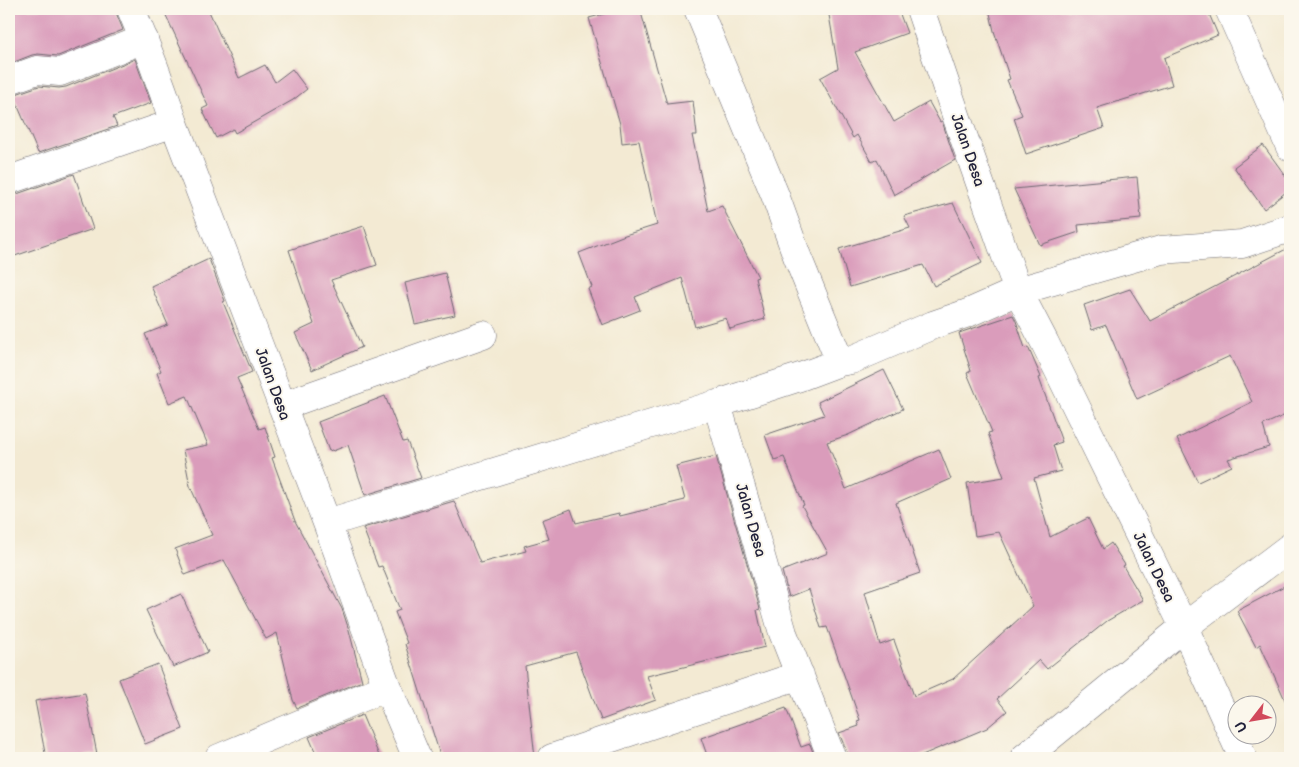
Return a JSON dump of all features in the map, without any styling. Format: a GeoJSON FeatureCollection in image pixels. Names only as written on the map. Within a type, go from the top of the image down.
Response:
{"type":"FeatureCollection","features":[{"type":"Feature","properties":{"kind":"street","name":"Jalan Desa"},"geometry":{"type":"LineString","coordinates":[[131,9],[144,39],[387,687],[416,758]]}},
{"type":"Feature","properties":{"kind":"street"},"geometry":{"type":"LineString","coordinates":[[698,9],[840,362]]}},
{"type":"Feature","properties":{"kind":"street","name":"Jalan Desa"},"geometry":{"type":"LineString","coordinates":[[920,9],[1018,292],[1045,343],[1184,627],[1243,758]]}},
{"type":"Feature","properties":{"kind":"street"},"geometry":{"type":"LineString","coordinates":[[1228,9],[1290,147]]}},
{"type":"Feature","properties":{"kind":"street"},"geometry":{"type":"LineString","coordinates":[[9,80],[37,70],[60,72],[144,39]]}},
{"type":"Feature","properties":{"kind":"street"},"geometry":{"type":"LineString","coordinates":[[9,180],[174,123]]}},
{"type":"Feature","properties":{"kind":"street"},"geometry":{"type":"LineString","coordinates":[[326,523],[716,404],[840,362],[851,360],[1018,292],[1161,250],[1242,244],[1290,228]]}},
{"type":"Feature","properties":{"kind":"street"},"geometry":{"type":"LineString","coordinates":[[282,406],[483,335]]}},
{"type":"Feature","properties":{"kind":"street","name":"Jalan Desa"},"geometry":{"type":"LineString","coordinates":[[716,404],[783,633],[832,758]]}},
{"type":"Feature","properties":{"kind":"street"},"geometry":{"type":"LineString","coordinates":[[1024,758],[1184,627],[1290,546]]}},
{"type":"Feature","properties":{"kind":"street"},"geometry":{"type":"LineString","coordinates":[[552,758],[800,675]]}},
{"type":"Feature","properties":{"kind":"street"},"geometry":{"type":"LineString","coordinates":[[219,758],[387,687]]}},
{"type":"Feature","properties":{"kind":"building"},"geometry":{"type":"Polygon","coordinates":[[[9,9],[116,9],[123,30],[58,56],[38,54],[9,64],[9,9]]]}},
{"type":"Feature","properties":{"kind":"building"},"geometry":{"type":"Polygon","coordinates":[[[163,9],[208,9],[239,78],[265,65],[275,82],[292,69],[307,89],[293,100],[235,133],[233,129],[216,138],[202,109],[208,106],[163,9]]]}},
{"type":"Feature","properties":{"kind":"building"},"geometry":{"type":"Polygon","coordinates":[[[622,9],[640,9],[667,104],[693,101],[697,135],[692,135],[708,211],[722,206],[758,277],[755,278],[765,319],[730,329],[726,318],[695,327],[682,278],[635,297],[640,310],[602,325],[588,289],[592,287],[579,253],[657,225],[639,141],[622,143],[620,124],[589,18],[622,9]]]}},
{"type":"Feature","properties":{"kind":"building"},"geometry":{"type":"Polygon","coordinates":[[[828,9],[898,9],[907,33],[855,52],[894,122],[929,102],[940,122],[942,121],[955,160],[894,195],[877,159],[872,162],[857,135],[853,138],[820,78],[838,68],[828,9]]]}},
{"type":"Feature","properties":{"kind":"building"},"geometry":{"type":"Polygon","coordinates":[[[989,9],[1207,9],[1218,35],[1164,58],[1172,85],[1097,108],[1104,128],[1026,154],[1014,118],[1022,115],[1007,80],[1010,79],[994,31],[989,9]]]}},
{"type":"Feature","properties":{"kind":"building"},"geometry":{"type":"Polygon","coordinates":[[[135,59],[151,103],[113,117],[117,126],[38,153],[13,95],[39,86],[66,87],[135,59]]]}},
{"type":"Feature","properties":{"kind":"building"},"geometry":{"type":"Polygon","coordinates":[[[1263,145],[1290,182],[1290,189],[1264,209],[1234,167],[1263,145]]]}},
{"type":"Feature","properties":{"kind":"building"},"geometry":{"type":"Polygon","coordinates":[[[74,174],[93,229],[9,258],[9,195],[14,195],[74,174]]]}},
{"type":"Feature","properties":{"kind":"building"},"geometry":{"type":"Polygon","coordinates":[[[1137,177],[1141,219],[1078,225],[1079,232],[1040,245],[1014,189],[1137,177]]]}},
{"type":"Feature","properties":{"kind":"building"},"geometry":{"type":"Polygon","coordinates":[[[953,203],[982,263],[934,286],[923,265],[850,287],[839,249],[910,228],[904,216],[953,203]]]}},
{"type":"Feature","properties":{"kind":"building"},"geometry":{"type":"Polygon","coordinates":[[[364,226],[377,265],[331,280],[362,347],[312,370],[295,333],[314,324],[289,250],[364,226]]]}},
{"type":"Feature","properties":{"kind":"building"},"geometry":{"type":"Polygon","coordinates":[[[1290,247],[1290,413],[1263,425],[1269,447],[1228,459],[1232,466],[1198,482],[1177,439],[1252,402],[1230,356],[1137,399],[1106,325],[1092,330],[1084,305],[1130,289],[1150,321],[1290,247]]]}},
{"type":"Feature","properties":{"kind":"building"},"geometry":{"type":"Polygon","coordinates":[[[209,259],[225,301],[223,302],[252,372],[237,378],[259,429],[265,427],[275,457],[272,458],[295,521],[342,609],[362,681],[297,708],[293,700],[277,633],[266,639],[224,560],[185,575],[175,549],[212,535],[190,486],[183,450],[208,445],[187,396],[169,403],[157,373],[161,371],[145,334],[168,325],[151,286],[209,259]]]}},
{"type":"Feature","properties":{"kind":"building"},"geometry":{"type":"Polygon","coordinates":[[[445,273],[455,315],[415,324],[405,283],[445,273]]]}},
{"type":"Feature","properties":{"kind":"building"},"geometry":{"type":"Polygon","coordinates":[[[1013,315],[1025,348],[1028,347],[1041,377],[1039,378],[1062,442],[1053,445],[1061,471],[1034,478],[1050,537],[1088,518],[1103,549],[1111,543],[1143,600],[1107,621],[1047,669],[1039,660],[997,699],[1007,711],[987,728],[915,758],[847,758],[847,752],[839,733],[859,726],[857,721],[860,720],[827,627],[821,628],[809,589],[789,597],[782,571],[828,553],[802,506],[804,505],[784,457],[774,460],[765,435],[824,415],[818,402],[884,370],[903,409],[848,435],[827,442],[846,489],[939,449],[951,479],[896,503],[920,573],[865,592],[880,645],[894,640],[914,696],[953,679],[1033,606],[999,532],[975,536],[967,483],[1004,477],[988,433],[992,432],[967,373],[971,371],[959,333],[1013,315]]]}},
{"type":"Feature","properties":{"kind":"building"},"geometry":{"type":"Polygon","coordinates":[[[385,396],[403,442],[407,441],[421,478],[365,495],[348,445],[329,451],[318,422],[385,396]]]}},
{"type":"Feature","properties":{"kind":"building"},"geometry":{"type":"Polygon","coordinates":[[[716,456],[760,609],[757,610],[765,647],[647,676],[656,700],[601,720],[576,652],[525,666],[535,758],[441,758],[405,644],[407,643],[395,612],[400,610],[382,566],[378,567],[363,528],[454,501],[480,563],[526,551],[524,546],[549,539],[542,520],[571,509],[576,523],[619,513],[620,516],[685,500],[676,466],[716,456]]]}},
{"type":"Feature","properties":{"kind":"building"},"geometry":{"type":"Polygon","coordinates":[[[1290,583],[1290,711],[1260,644],[1256,647],[1237,611],[1290,583]]]}},
{"type":"Feature","properties":{"kind":"building"},"geometry":{"type":"Polygon","coordinates":[[[181,594],[208,652],[173,667],[146,610],[181,594]]]}},
{"type":"Feature","properties":{"kind":"building"},"geometry":{"type":"Polygon","coordinates":[[[158,664],[183,729],[145,744],[119,679],[158,664]]]}},
{"type":"Feature","properties":{"kind":"building"},"geometry":{"type":"Polygon","coordinates":[[[85,693],[97,754],[72,758],[46,758],[35,701],[85,693]]]}},
{"type":"Feature","properties":{"kind":"building"},"geometry":{"type":"Polygon","coordinates":[[[786,708],[801,747],[810,744],[815,758],[708,758],[701,738],[786,708]]]}},
{"type":"Feature","properties":{"kind":"building"},"geometry":{"type":"Polygon","coordinates":[[[362,715],[380,758],[318,758],[309,737],[362,715]]]}}]}
